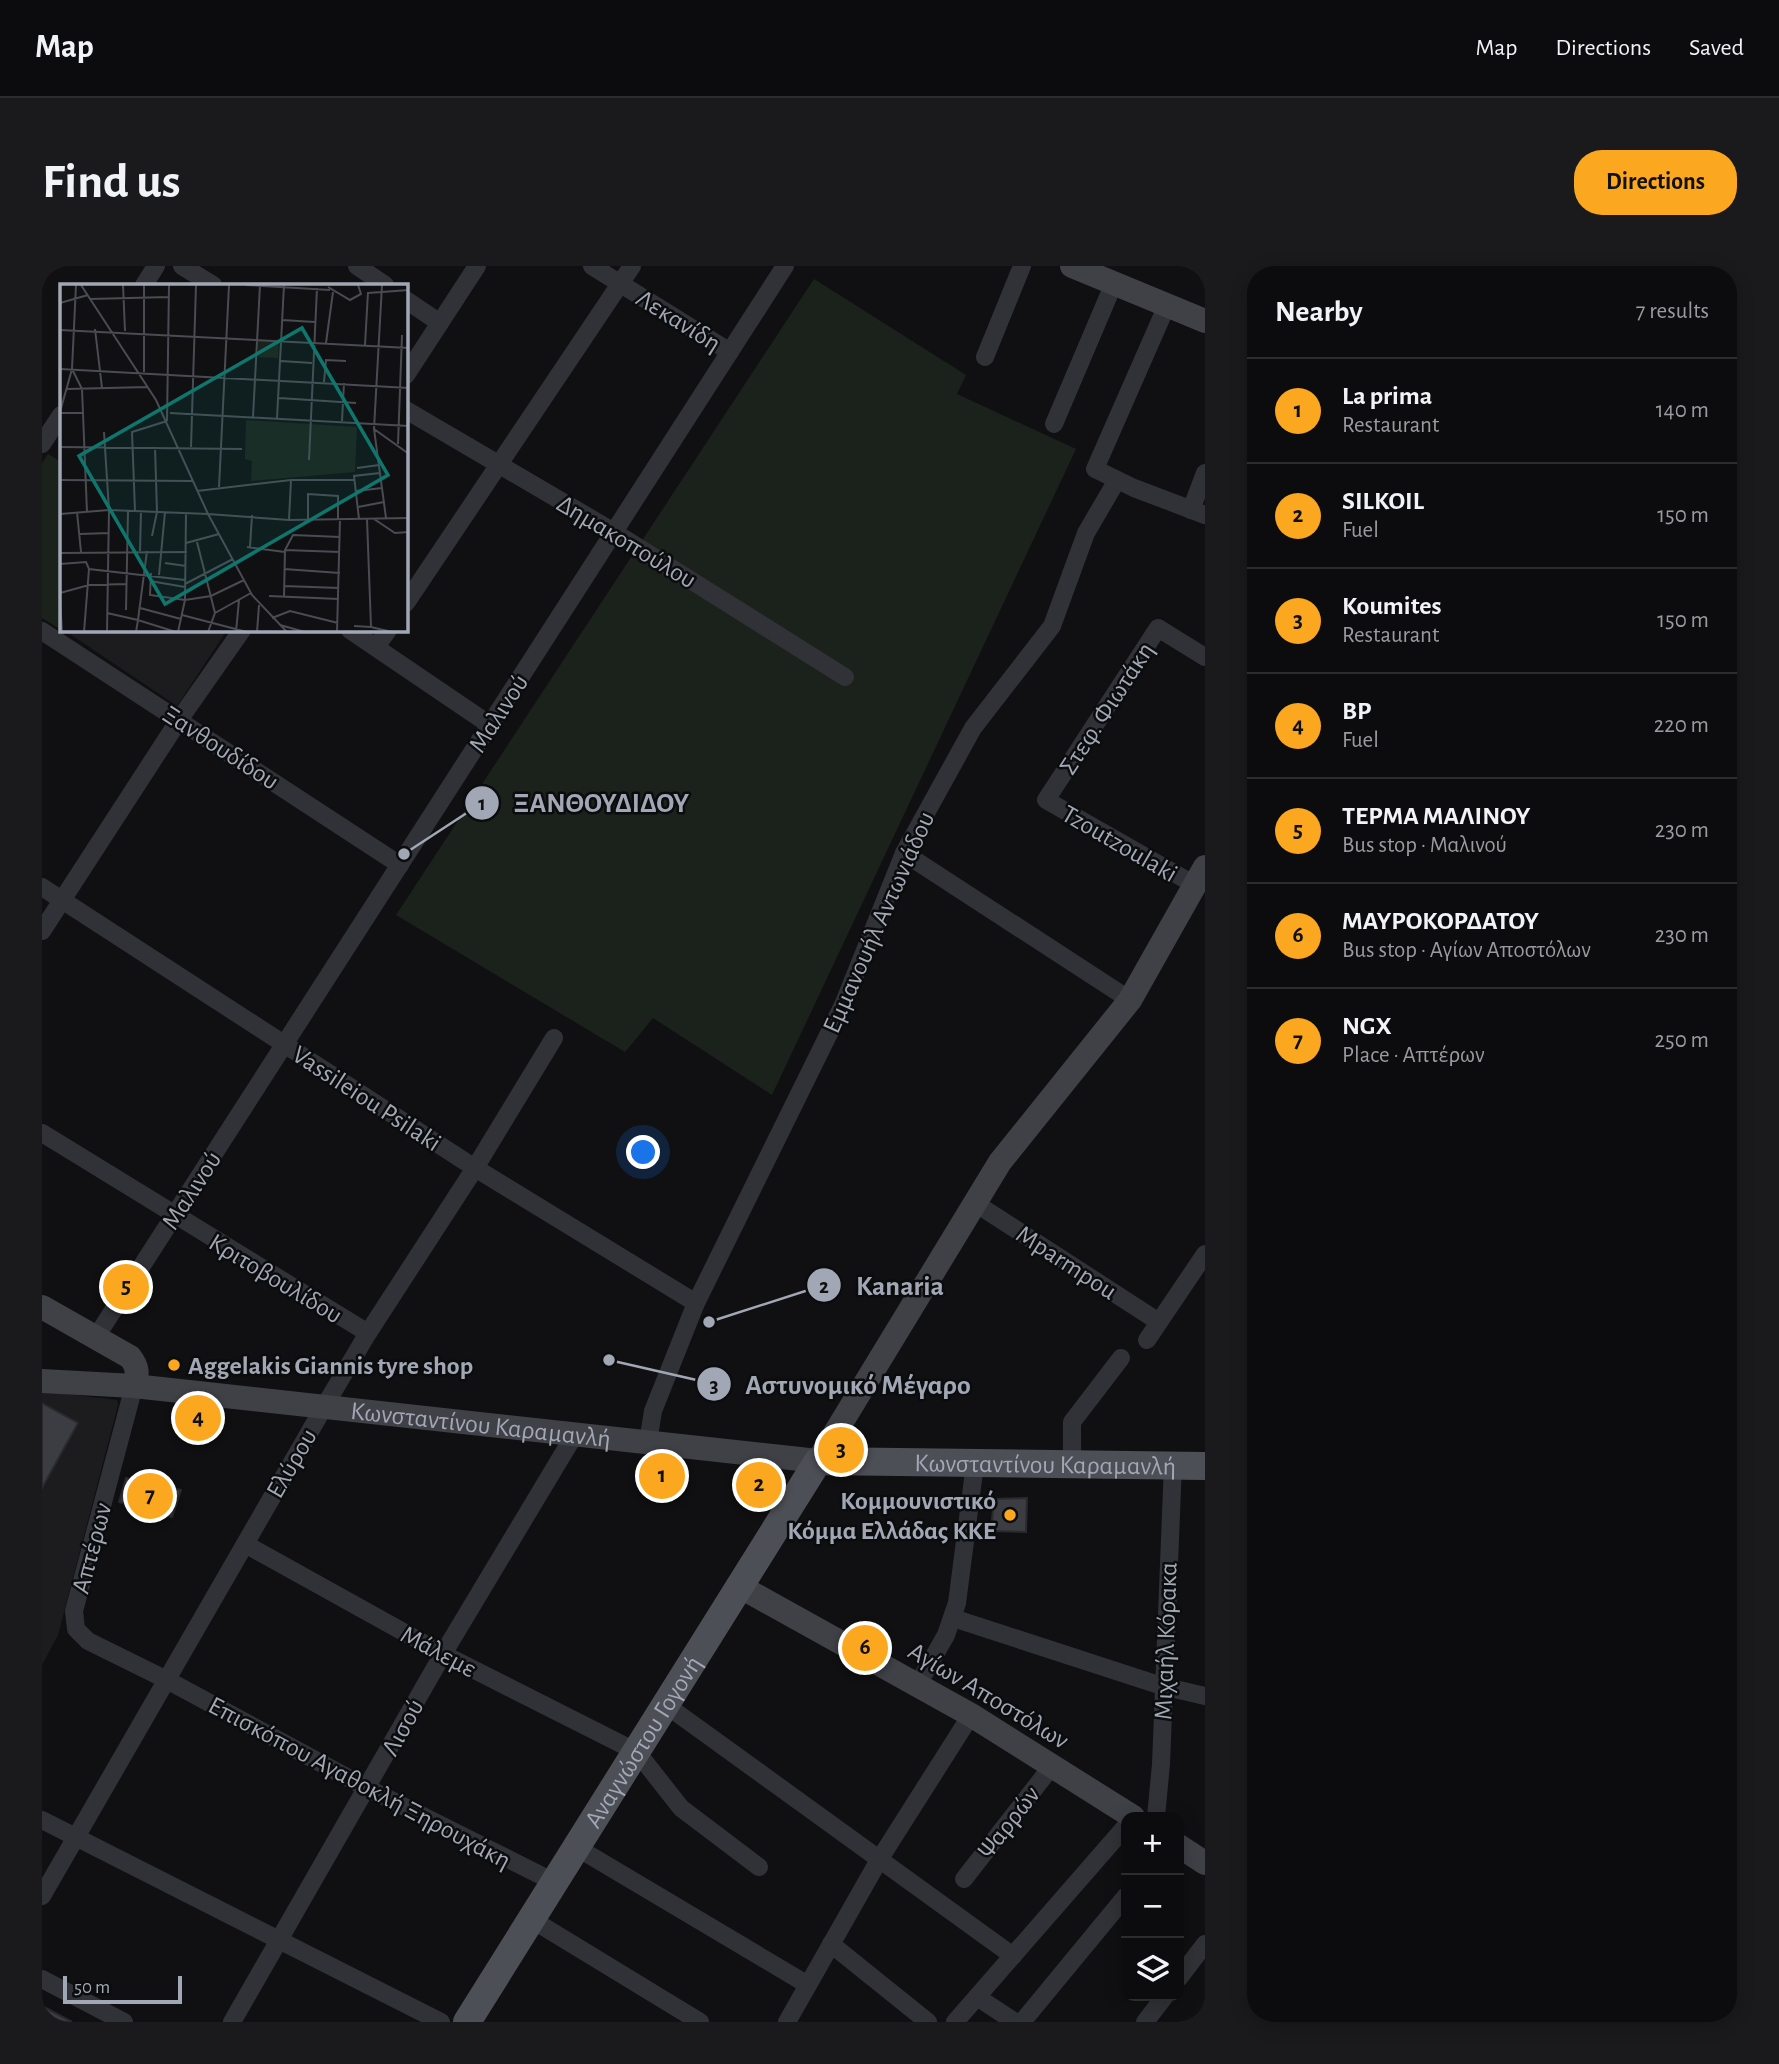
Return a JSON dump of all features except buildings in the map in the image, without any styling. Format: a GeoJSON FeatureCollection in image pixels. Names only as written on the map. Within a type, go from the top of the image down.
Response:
{"type":"FeatureCollection","features":[{"type":"Feature","properties":{"kind":"main road","name":"Κωνσταντίνου Καραμανλή"},"geometry":{"type":"LineString","coordinates":[[818,1461],[1205,1466]]}},
{"type":"Feature","properties":{"kind":"main road","name":"Αναγνώστου Γογονή"},"geometry":{"type":"LineString","coordinates":[[467,2022],[818,1461]]}},
{"type":"Feature","properties":{"kind":"street"},"geometry":{"type":"LineString","coordinates":[[145,284],[156,266]]}},
{"type":"Feature","properties":{"kind":"street"},"geometry":{"type":"LineString","coordinates":[[182,266],[211,284]]}},
{"type":"Feature","properties":{"kind":"street"},"geometry":{"type":"LineString","coordinates":[[357,266],[384,284]]}},
{"type":"Feature","properties":{"kind":"street"},"geometry":{"type":"LineString","coordinates":[[408,372],[477,266]]}},
{"type":"Feature","properties":{"kind":"street","name":"Λεκανίδη"},"geometry":{"type":"LineString","coordinates":[[592,266],[730,352]]}},
{"type":"Feature","properties":{"kind":"street"},"geometry":{"type":"LineString","coordinates":[[408,600],[632,266]]}},
{"type":"Feature","properties":{"kind":"street","name":"Μαλινού"},"geometry":{"type":"LineString","coordinates":[[96,1337],[785,266]]}},
{"type":"Feature","properties":{"kind":"street"},"geometry":{"type":"LineString","coordinates":[[985,357],[1022,266]]}},
{"type":"Feature","properties":{"kind":"street"},"geometry":{"type":"LineString","coordinates":[[1072,266],[1205,321]]}},
{"type":"Feature","properties":{"kind":"street"},"geometry":{"type":"LineString","coordinates":[[1054,424],[1114,283]]}},
{"type":"Feature","properties":{"kind":"street"},"geometry":{"type":"LineString","coordinates":[[408,301],[440,323]]}},
{"type":"Feature","properties":{"kind":"street"},"geometry":{"type":"LineString","coordinates":[[1167,305],[1095,468],[1116,480],[1198,513],[1205,473]]}},
{"type":"Feature","properties":{"kind":"street","name":"Δημακοπούλου"},"geometry":{"type":"LineString","coordinates":[[408,411],[614,532],[845,677]]}},
{"type":"Feature","properties":{"kind":"street"},"geometry":{"type":"LineString","coordinates":[[48,440],[60,417]]}},
{"type":"Feature","properties":{"kind":"street","name":"Εμμανουήλ Αντωνιάδου"},"geometry":{"type":"LineString","coordinates":[[648,1442],[653,1410],[696,1303],[843,1005],[904,853],[973,728],[1052,626],[1086,533],[1116,480]]}},
{"type":"Feature","properties":{"kind":"street","name":"Στεφ. Φιωτάκη"},"geometry":{"type":"LineString","coordinates":[[1046,800],[1158,628],[1205,657]]}},
{"type":"Feature","properties":{"kind":"street","name":"Ξανθουδίδου"},"geometry":{"type":"LineString","coordinates":[[42,631],[400,865]]}},
{"type":"Feature","properties":{"kind":"street"},"geometry":{"type":"LineString","coordinates":[[42,931],[179,720],[241,632]]}},
{"type":"Feature","properties":{"kind":"street"},"geometry":{"type":"LineString","coordinates":[[353,632],[490,725]]}},
{"type":"Feature","properties":{"kind":"street"},"geometry":{"type":"LineString","coordinates":[[376,647],[387,632]]}},
{"type":"Feature","properties":{"kind":"street","name":"Tzoutzoulaki"},"geometry":{"type":"LineString","coordinates":[[1046,800],[1200,876]]}},
{"type":"Feature","properties":{"kind":"street"},"geometry":{"type":"LineString","coordinates":[[904,853],[1130,1000]]}},
{"type":"Feature","properties":{"kind":"street"},"geometry":{"type":"LineString","coordinates":[[818,1461],[1000,1161],[1130,1000],[1200,876]]}},
{"type":"Feature","properties":{"kind":"street","name":"Vassileiou Psilaki"},"geometry":{"type":"LineString","coordinates":[[42,887],[475,1168],[696,1303]]}},
{"type":"Feature","properties":{"kind":"street","name":"Ελύρου"},"geometry":{"type":"LineString","coordinates":[[42,1896],[368,1333],[475,1168],[554,1038]]}},
{"type":"Feature","properties":{"kind":"street","name":"Κριτοβουλίδου"},"geometry":{"type":"LineString","coordinates":[[42,1133],[368,1333]]}},
{"type":"Feature","properties":{"kind":"street","name":"Mparmpou"},"geometry":{"type":"LineString","coordinates":[[975,1203],[1160,1322]]}},
{"type":"Feature","properties":{"kind":"street"},"geometry":{"type":"LineString","coordinates":[[1147,1340],[1205,1254]]}},
{"type":"Feature","properties":{"kind":"street"},"geometry":{"type":"LineString","coordinates":[[42,1307],[130,1357],[136,1364],[138,1373],[134,1386]]}},
{"type":"Feature","properties":{"kind":"street"},"geometry":{"type":"LineString","coordinates":[[1072,1464],[1073,1422],[1121,1358]]}},
{"type":"Feature","properties":{"kind":"street","name":"Κωνσταντίνου Καραμανλή"},"geometry":{"type":"LineString","coordinates":[[42,1381],[134,1386],[818,1461]]}},
{"type":"Feature","properties":{"kind":"street","name":"Απτέρων"},"geometry":{"type":"LineString","coordinates":[[76,1629],[74,1611],[134,1386]]}},
{"type":"Feature","properties":{"kind":"street","name":"Λισού"},"geometry":{"type":"LineString","coordinates":[[232,2022],[443,1654],[575,1434]]}},
{"type":"Feature","properties":{"kind":"street"},"geometry":{"type":"LineString","coordinates":[[918,1686],[953,1618],[975,1464]]}},
{"type":"Feature","properties":{"kind":"street","name":"Μιχαήλ Κόρακα"},"geometry":{"type":"LineString","coordinates":[[1156,1812],[1161,1764],[1173,1464]]}},
{"type":"Feature","properties":{"kind":"street","name":"Μάλεμε"},"geometry":{"type":"LineString","coordinates":[[245,1544],[443,1654],[637,1752]]}},
{"type":"Feature","properties":{"kind":"street","name":"Αγίων Αποστόλων"},"geometry":{"type":"LineString","coordinates":[[739,1586],[971,1715],[1125,1812]]}},
{"type":"Feature","properties":{"kind":"street"},"geometry":{"type":"LineString","coordinates":[[953,1618],[1163,1686],[1205,1696]]}},
{"type":"Feature","properties":{"kind":"street","name":"Επισκόπου Αγαθοκλή Ξηρουχάκη"},"geometry":{"type":"LineString","coordinates":[[76,1629],[88,1641],[167,1680],[367,1788],[554,1882]]}},
{"type":"Feature","properties":{"kind":"street"},"geometry":{"type":"LineString","coordinates":[[666,1706],[1013,1956]]}},
{"type":"Feature","properties":{"kind":"street"},"geometry":{"type":"LineString","coordinates":[[787,2022],[879,1860],[971,1715]]}},
{"type":"Feature","properties":{"kind":"street"},"geometry":{"type":"LineString","coordinates":[[637,1752],[681,1808],[759,1867]]}},
{"type":"Feature","properties":{"kind":"street","name":"Ψαρρών"},"geometry":{"type":"LineString","coordinates":[[964,1879],[1052,1766]]}},
{"type":"Feature","properties":{"kind":"street"},"geometry":{"type":"LineString","coordinates":[[42,1820],[441,2022]]}},
{"type":"Feature","properties":{"kind":"street"},"geometry":{"type":"LineString","coordinates":[[955,2022],[1121,1832]]}},
{"type":"Feature","properties":{"kind":"street"},"geometry":{"type":"LineString","coordinates":[[576,1847],[808,1986]]}},
{"type":"Feature","properties":{"kind":"street"},"geometry":{"type":"LineString","coordinates":[[1184,1849],[1205,1863]]}},
{"type":"Feature","properties":{"kind":"street"},"geometry":{"type":"LineString","coordinates":[[1022,2022],[1121,1902]]}},
{"type":"Feature","properties":{"kind":"street"},"geometry":{"type":"LineString","coordinates":[[531,1919],[700,2022]]}},
{"type":"Feature","properties":{"kind":"street"},"geometry":{"type":"LineString","coordinates":[[831,1944],[928,2022]]}},
{"type":"Feature","properties":{"kind":"street"},"geometry":{"type":"LineString","coordinates":[[1184,1971],[1205,1944]]}},
{"type":"Feature","properties":{"kind":"street"},"geometry":{"type":"LineString","coordinates":[[42,1979],[124,2022]]}},
{"type":"Feature","properties":{"kind":"street"},"geometry":{"type":"LineString","coordinates":[[977,1997],[1015,2022]]}},
{"type":"Feature","properties":{"kind":"street"},"geometry":{"type":"LineString","coordinates":[[1145,2022],[1161,2001]]}},
{"type":"Feature","properties":{"kind":"shaded area"},"geometry":{"type":"Polygon","coordinates":[[[814,279],[966,375],[957,394],[1076,449],[772,1095],[653,1018],[625,1052],[396,915],[814,279]]]}},
{"type":"Feature","properties":{"kind":"shaded area"},"geometry":{"type":"Polygon","coordinates":[[[48,454],[60,461],[60,629],[42,618],[42,463],[48,454]]]}},
{"type":"Feature","properties":{"kind":"shaded area"},"geometry":{"type":"Polygon","coordinates":[[[67,632],[226,632],[177,706],[67,632]]]}},
{"type":"Feature","properties":{"kind":"shaded area"},"geometry":{"type":"Polygon","coordinates":[[[42,1391],[117,1400],[118,1405],[58,1635],[42,1665],[42,1391]]]}},
{"type":"Feature","properties":{"kind":"place","name":"ΞΑΝΘΟΥΔΙΔΟΥ"},"geometry":{"type":"Point","coordinates":[404,854]}},
{"type":"Feature","properties":{"kind":"place","name":"ΤΕΡΜΑ ΜΑΛΙΝΟΥ"},"geometry":{"type":"Point","coordinates":[126,1287]}},
{"type":"Feature","properties":{"kind":"place","name":"Kanaria"},"geometry":{"type":"Point","coordinates":[709,1322]}},
{"type":"Feature","properties":{"kind":"place","name":"Αστυνομικό Μέγαρο"},"geometry":{"type":"Point","coordinates":[609,1360]}},
{"type":"Feature","properties":{"kind":"place","name":"Aggelakis Giannis tyre shop"},"geometry":{"type":"Point","coordinates":[174,1365]}},
{"type":"Feature","properties":{"kind":"place","name":"BP"},"geometry":{"type":"Point","coordinates":[198,1418]}},
{"type":"Feature","properties":{"kind":"place","name":"Koumites"},"geometry":{"type":"Point","coordinates":[841,1450]}},
{"type":"Feature","properties":{"kind":"place","name":"La prima"},"geometry":{"type":"Point","coordinates":[662,1476]}},
{"type":"Feature","properties":{"kind":"place","name":"SILKOIL"},"geometry":{"type":"Point","coordinates":[759,1485]}},
{"type":"Feature","properties":{"kind":"place","name":"NGX"},"geometry":{"type":"Point","coordinates":[150,1496]}},
{"type":"Feature","properties":{"kind":"place","name":"Κομμουνιστικό Κόμμα Ελλάδας ΚΚΕ"},"geometry":{"type":"Point","coordinates":[1010,1515]}},
{"type":"Feature","properties":{"kind":"place","name":"ΜΑΥΡΟΚΟΡΔΑΤΟΥ"},"geometry":{"type":"Point","coordinates":[865,1648]}}]}
